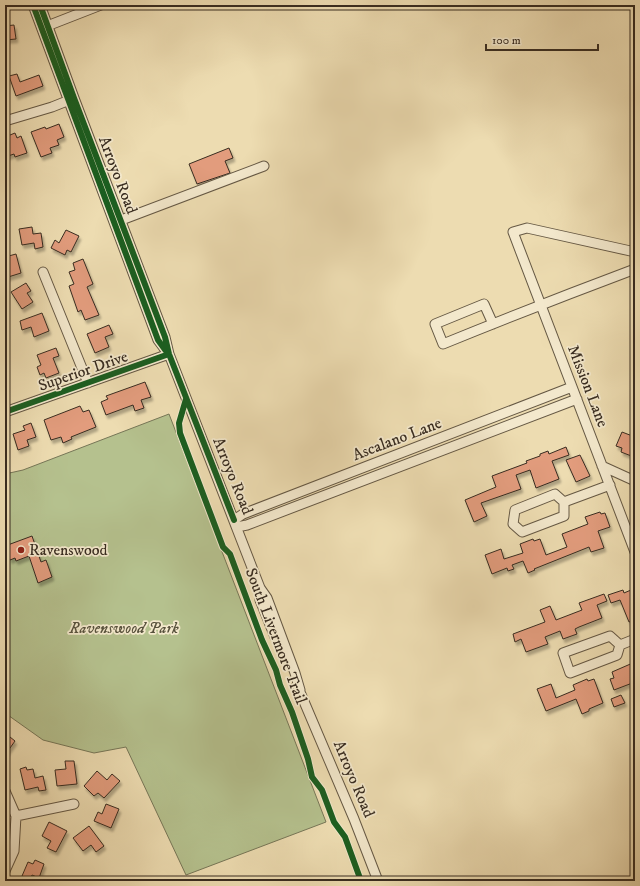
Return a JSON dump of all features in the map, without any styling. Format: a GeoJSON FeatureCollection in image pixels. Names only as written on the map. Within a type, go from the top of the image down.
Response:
{"type":"FeatureCollection","features":[{"type":"Feature","properties":{"kind":"street","name":"Arroyo Road"},"geometry":{"type":"LineString","coordinates":[[33,5],[44,27],[118,221],[158,340],[169,354],[260,588],[266,598],[295,673],[300,690],[357,826],[378,881]]}},
{"type":"Feature","properties":{"kind":"street","name":"Arroyo Road"},"geometry":{"type":"LineString","coordinates":[[40,5],[44,27]]}},
{"type":"Feature","properties":{"kind":"street"},"geometry":{"type":"LineString","coordinates":[[44,27],[101,5]]}},
{"type":"Feature","properties":{"kind":"street"},"geometry":{"type":"LineString","coordinates":[[5,121],[71,100]]}},
{"type":"Feature","properties":{"kind":"street"},"geometry":{"type":"LineString","coordinates":[[118,221],[264,166]]}},
{"type":"Feature","properties":{"kind":"street","name":"Mission Lane"},"geometry":{"type":"LineString","coordinates":[[635,252],[527,228],[513,232],[602,466],[632,534],[635,552]]}},
{"type":"Feature","properties":{"kind":"street"},"geometry":{"type":"LineString","coordinates":[[493,324],[484,304],[435,324],[443,344],[493,324],[541,304],[635,269]]}},
{"type":"Feature","properties":{"kind":"street"},"geometry":{"type":"LineString","coordinates":[[43,272],[88,384]]}},
{"type":"Feature","properties":{"kind":"street","name":"Superior Drive"},"geometry":{"type":"LineString","coordinates":[[5,412],[88,384],[169,354]]}},
{"type":"Feature","properties":{"kind":"street","name":"Ascalano Lane"},"geometry":{"type":"LineString","coordinates":[[235,524],[243,514],[572,387]]}},
{"type":"Feature","properties":{"kind":"street","name":"Ascalano Lane"},"geometry":{"type":"LineString","coordinates":[[235,524],[247,525],[577,399]]}},
{"type":"Feature","properties":{"kind":"street"},"geometry":{"type":"LineString","coordinates":[[602,466],[635,481]]}},
{"type":"Feature","properties":{"kind":"street"},"geometry":{"type":"LineString","coordinates":[[564,502],[610,485]]}},
{"type":"Feature","properties":{"kind":"street"},"geometry":{"type":"LineString","coordinates":[[555,494],[564,502],[564,516],[522,532],[513,524],[515,510],[555,494]]}},
{"type":"Feature","properties":{"kind":"street"},"geometry":{"type":"LineString","coordinates":[[610,636],[620,645],[617,655],[570,673],[562,653],[610,636]]}},
{"type":"Feature","properties":{"kind":"street"},"geometry":{"type":"LineString","coordinates":[[620,645],[635,639]]}},
{"type":"Feature","properties":{"kind":"street"},"geometry":{"type":"LineString","coordinates":[[5,791],[16,816],[14,851],[5,871]]}},
{"type":"Feature","properties":{"kind":"street"},"geometry":{"type":"LineString","coordinates":[[16,816],[74,804]]}},
{"type":"Feature","properties":{"kind":"green space","name":"Ravenswood Park"},"geometry":{"type":"Polygon","coordinates":[[[169,414],[326,822],[186,875],[126,747],[94,753],[43,740],[5,713],[5,474],[23,470],[169,414]]]}},
{"type":"Feature","properties":{"kind":"building"},"geometry":{"type":"Polygon","coordinates":[[[14,25],[16,39],[5,40],[5,26],[14,25]]]}},
{"type":"Feature","properties":{"kind":"building"},"geometry":{"type":"Polygon","coordinates":[[[17,74],[20,82],[39,75],[43,86],[16,96],[9,76],[17,74]]]}},
{"type":"Feature","properties":{"kind":"building"},"geometry":{"type":"Polygon","coordinates":[[[59,124],[64,137],[57,140],[59,145],[50,148],[52,153],[41,157],[31,132],[45,127],[46,129],[59,124]]]}},
{"type":"Feature","properties":{"kind":"building"},"geometry":{"type":"Polygon","coordinates":[[[15,133],[17,138],[21,136],[27,153],[15,157],[14,154],[5,157],[5,137],[15,133]]]}},
{"type":"Feature","properties":{"kind":"building"},"geometry":{"type":"Polygon","coordinates":[[[229,148],[233,158],[225,161],[230,173],[197,184],[189,164],[229,148]]]}},
{"type":"Feature","properties":{"kind":"building"},"geometry":{"type":"Polygon","coordinates":[[[32,227],[33,234],[41,233],[43,247],[35,249],[34,243],[22,245],[19,229],[32,227]]]}},
{"type":"Feature","properties":{"kind":"building"},"geometry":{"type":"Polygon","coordinates":[[[66,230],[79,236],[71,252],[67,250],[65,255],[51,248],[55,240],[59,243],[66,230]]]}},
{"type":"Feature","properties":{"kind":"building"},"geometry":{"type":"Polygon","coordinates":[[[16,254],[21,273],[5,278],[5,257],[16,254]]]}},
{"type":"Feature","properties":{"kind":"building"},"geometry":{"type":"Polygon","coordinates":[[[83,259],[93,284],[87,287],[99,315],[85,320],[81,310],[78,312],[69,286],[74,284],[69,272],[75,270],[73,263],[83,259]]]}},
{"type":"Feature","properties":{"kind":"building"},"geometry":{"type":"Polygon","coordinates":[[[26,283],[31,291],[27,293],[33,302],[22,309],[11,292],[26,283]]]}},
{"type":"Feature","properties":{"kind":"building"},"geometry":{"type":"Polygon","coordinates":[[[42,313],[49,331],[34,337],[31,327],[22,330],[20,321],[42,313]]]}},
{"type":"Feature","properties":{"kind":"building"},"geometry":{"type":"Polygon","coordinates":[[[109,325],[113,334],[105,337],[109,347],[95,353],[87,334],[109,325]]]}},
{"type":"Feature","properties":{"kind":"building"},"geometry":{"type":"Polygon","coordinates":[[[56,348],[59,356],[53,358],[59,373],[46,378],[44,373],[40,375],[37,367],[41,365],[37,355],[56,348]]]}},
{"type":"Feature","properties":{"kind":"building"},"geometry":{"type":"Polygon","coordinates":[[[145,382],[151,397],[141,400],[144,408],[135,411],[133,405],[106,415],[101,402],[108,399],[106,396],[145,382]]]}},
{"type":"Feature","properties":{"kind":"building"},"geometry":{"type":"Polygon","coordinates":[[[80,406],[83,412],[89,410],[96,427],[71,437],[72,439],[63,443],[61,437],[51,440],[44,420],[80,406]]]}},
{"type":"Feature","properties":{"kind":"building"},"geometry":{"type":"Polygon","coordinates":[[[31,423],[36,437],[27,440],[29,446],[18,450],[13,434],[25,430],[23,426],[31,423]]]}},
{"type":"Feature","properties":{"kind":"building"},"geometry":{"type":"Polygon","coordinates":[[[622,432],[635,437],[634,457],[621,452],[622,448],[616,446],[622,432]]]}},
{"type":"Feature","properties":{"kind":"building"},"geometry":{"type":"Polygon","coordinates":[[[566,447],[569,455],[552,461],[559,479],[536,488],[530,470],[516,475],[521,489],[481,503],[487,516],[474,522],[465,500],[496,487],[492,476],[527,463],[526,461],[540,456],[540,454],[548,451],[549,454],[566,447]]]}},
{"type":"Feature","properties":{"kind":"building"},"geometry":{"type":"Polygon","coordinates":[[[580,455],[590,476],[576,482],[566,460],[580,455]]]}},
{"type":"Feature","properties":{"kind":"building"},"geometry":{"type":"Polygon","coordinates":[[[600,512],[601,514],[605,513],[610,527],[598,531],[604,548],[591,552],[589,547],[534,569],[535,570],[528,573],[523,561],[512,565],[514,569],[508,571],[507,568],[492,574],[485,555],[501,549],[504,559],[523,553],[520,544],[533,539],[534,541],[540,539],[546,555],[567,547],[562,534],[588,524],[585,517],[600,512]]]}},
{"type":"Feature","properties":{"kind":"building"},"geometry":{"type":"Polygon","coordinates":[[[32,536],[41,562],[46,560],[52,577],[38,583],[29,556],[16,561],[15,558],[10,560],[5,547],[32,536]]]}},
{"type":"Feature","properties":{"kind":"building"},"geometry":{"type":"Polygon","coordinates":[[[623,590],[624,593],[631,590],[635,601],[635,620],[629,622],[620,600],[611,603],[608,595],[623,590]]]}},
{"type":"Feature","properties":{"kind":"building"},"geometry":{"type":"Polygon","coordinates":[[[604,594],[607,601],[597,605],[602,618],[575,629],[577,634],[563,639],[560,631],[545,637],[548,644],[526,652],[521,639],[515,642],[513,634],[545,622],[540,610],[550,606],[556,620],[582,610],[579,603],[604,594]]]}},
{"type":"Feature","properties":{"kind":"building"},"geometry":{"type":"Polygon","coordinates":[[[635,662],[635,682],[614,690],[610,679],[614,678],[612,672],[635,662]]]}},
{"type":"Feature","properties":{"kind":"building"},"geometry":{"type":"Polygon","coordinates":[[[587,679],[588,681],[594,679],[603,703],[582,714],[576,699],[546,711],[537,689],[551,684],[556,698],[575,690],[573,685],[587,679]]]}},
{"type":"Feature","properties":{"kind":"building"},"geometry":{"type":"Polygon","coordinates":[[[621,695],[625,703],[614,707],[611,699],[621,695]]]}},
{"type":"Feature","properties":{"kind":"building"},"geometry":{"type":"Polygon","coordinates":[[[5,733],[15,741],[5,755],[5,733]]]}},
{"type":"Feature","properties":{"kind":"building"},"geometry":{"type":"Polygon","coordinates":[[[65,761],[74,761],[77,784],[57,786],[55,770],[66,769],[65,761]]]}},
{"type":"Feature","properties":{"kind":"building"},"geometry":{"type":"Polygon","coordinates":[[[26,767],[27,770],[33,769],[35,778],[43,776],[46,790],[39,791],[38,787],[25,790],[20,769],[26,767]]]}},
{"type":"Feature","properties":{"kind":"building"},"geometry":{"type":"Polygon","coordinates":[[[97,771],[107,780],[112,774],[120,781],[104,798],[98,793],[94,796],[84,786],[97,771]]]}},
{"type":"Feature","properties":{"kind":"building"},"geometry":{"type":"Polygon","coordinates":[[[106,804],[119,809],[111,828],[94,821],[98,812],[102,814],[106,804]]]}},
{"type":"Feature","properties":{"kind":"building"},"geometry":{"type":"Polygon","coordinates":[[[49,822],[67,831],[56,852],[47,848],[51,841],[42,836],[49,822]]]}},
{"type":"Feature","properties":{"kind":"building"},"geometry":{"type":"Polygon","coordinates":[[[89,826],[104,846],[96,852],[91,845],[83,851],[73,838],[89,826]]]}},
{"type":"Feature","properties":{"kind":"building"},"geometry":{"type":"Polygon","coordinates":[[[35,860],[44,864],[39,878],[32,875],[30,879],[22,876],[28,862],[33,864],[35,860]]]}},
{"type":"Feature","properties":{"kind":"cycle path"},"geometry":{"type":"LineString","coordinates":[[33,5],[158,340],[166,351]]}},
{"type":"Feature","properties":{"kind":"cycle path"},"geometry":{"type":"LineString","coordinates":[[40,5],[165,337],[169,354],[234,520]]}},
{"type":"Feature","properties":{"kind":"cycle path"},"geometry":{"type":"LineString","coordinates":[[5,412],[169,354]]}},
{"type":"Feature","properties":{"kind":"cycle path","name":"South Livermore Trail"},"geometry":{"type":"LineString","coordinates":[[186,399],[179,423],[180,433],[223,547],[230,554],[262,640],[276,670],[280,685],[292,712],[308,759],[312,777],[322,790],[334,822],[345,837],[361,881]]}},
{"type":"Feature","properties":{"kind":"place","name":"Ravenswood"},"geometry":{"type":"Point","coordinates":[21,550]}}]}
